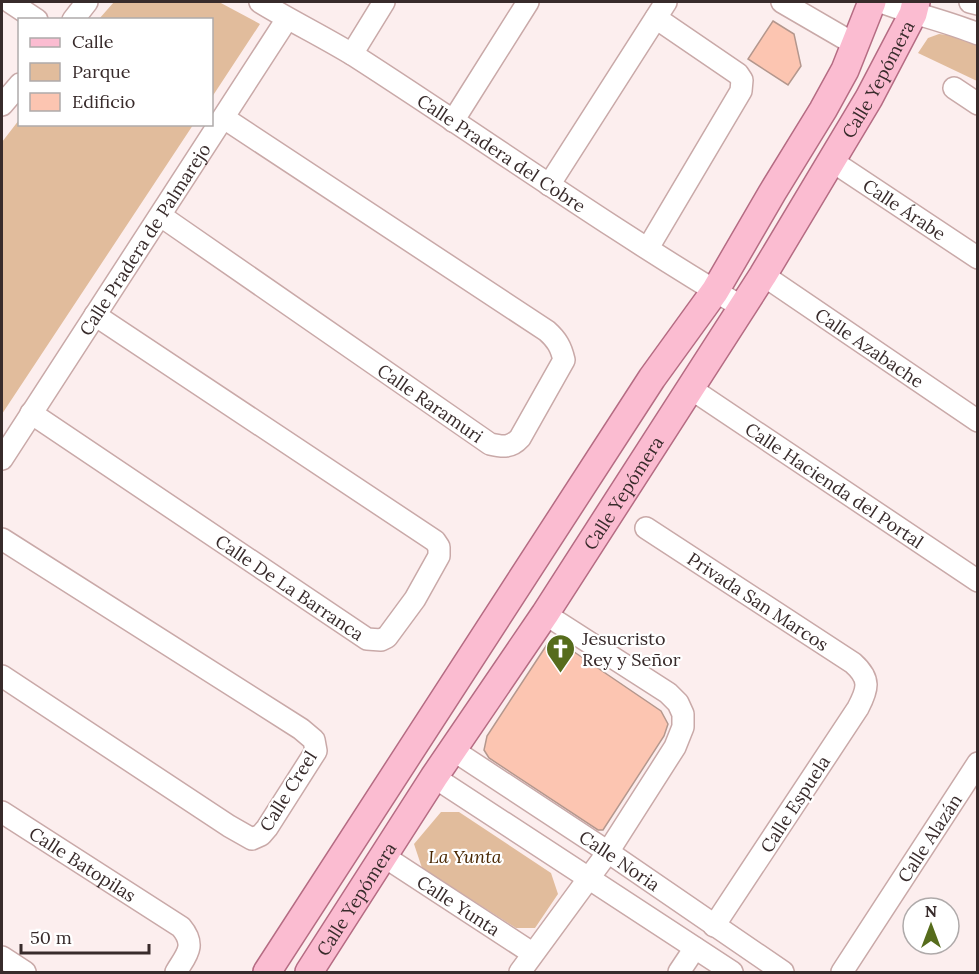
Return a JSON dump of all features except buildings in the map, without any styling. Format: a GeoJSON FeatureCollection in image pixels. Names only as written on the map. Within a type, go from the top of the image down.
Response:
{"type":"FeatureCollection","features":[{"type":"Feature","properties":{"kind":"main road","name":"Calle Yepómera"},"geometry":{"type":"LineString","coordinates":[[267,972],[652,378],[715,291],[845,70],[872,2]]}},
{"type":"Feature","properties":{"kind":"main road","name":"Calle Yepómera"},"geometry":{"type":"LineString","coordinates":[[309,972],[435,777],[545,614],[763,275],[870,98],[915,8]]}},
{"type":"Feature","properties":{"kind":"street"},"geometry":{"type":"LineString","coordinates":[[10,2],[34,18]]}},
{"type":"Feature","properties":{"kind":"street"},"geometry":{"type":"LineString","coordinates":[[75,18],[87,2]]}},
{"type":"Feature","properties":{"kind":"street","name":"Calle Pradera del Cobre"},"geometry":{"type":"LineString","coordinates":[[260,2],[352,54],[742,308]]}},
{"type":"Feature","properties":{"kind":"street"},"geometry":{"type":"LineString","coordinates":[[352,54],[384,2]]}},
{"type":"Feature","properties":{"kind":"street"},"geometry":{"type":"LineString","coordinates":[[453,121],[528,2]]}},
{"type":"Feature","properties":{"kind":"street"},"geometry":{"type":"LineString","coordinates":[[783,2],[856,45]]}},
{"type":"Feature","properties":{"kind":"street"},"geometry":{"type":"LineString","coordinates":[[881,2],[915,8],[978,34]]}},
{"type":"Feature","properties":{"kind":"street"},"geometry":{"type":"LineString","coordinates":[[970,2],[978,4]]}},
{"type":"Feature","properties":{"kind":"street"},"geometry":{"type":"LineString","coordinates":[[549,184],[661,10],[738,74],[743,85],[648,248]]}},
{"type":"Feature","properties":{"kind":"street","name":"Calle Pradera de Palmarejo"},"geometry":{"type":"LineString","coordinates":[[2,459],[287,19]]}},
{"type":"Feature","properties":{"kind":"street"},"geometry":{"type":"LineString","coordinates":[[2,105],[18,86]]}},
{"type":"Feature","properties":{"kind":"street"},"geometry":{"type":"LineString","coordinates":[[954,88],[978,104]]}},
{"type":"Feature","properties":{"kind":"street","name":"Calle Raramuri"},"geometry":{"type":"LineString","coordinates":[[161,216],[490,444],[507,447],[520,438],[564,360],[556,339],[224,118]]}},
{"type":"Feature","properties":{"kind":"street","name":"Calle Árabe"},"geometry":{"type":"LineString","coordinates":[[832,161],[978,258]]}},
{"type":"Feature","properties":{"kind":"street","name":"Calle Azabache"},"geometry":{"type":"LineString","coordinates":[[763,275],[978,421]]}},
{"type":"Feature","properties":{"kind":"street","name":"Calle De La Barranca"},"geometry":{"type":"LineString","coordinates":[[31,414],[367,639],[381,640],[387,637],[415,599],[439,556],[439,547],[435,541],[95,315]]}},
{"type":"Feature","properties":{"kind":"street","name":"Calle Hacienda del Portal"},"geometry":{"type":"LineString","coordinates":[[690,388],[978,581]]}},
{"type":"Feature","properties":{"kind":"street","name":"Privada San Marcos"},"geometry":{"type":"LineString","coordinates":[[646,528],[853,663],[865,678]]}},
{"type":"Feature","properties":{"kind":"street","name":"Calle Creel"},"geometry":{"type":"LineString","coordinates":[[2,540],[301,729],[314,740],[316,751],[267,828],[261,836],[252,838],[229,826],[2,676]]}},
{"type":"Feature","properties":{"kind":"street"},"geometry":{"type":"LineString","coordinates":[[520,972],[608,852],[675,747],[683,727],[683,714],[678,703],[668,693],[545,614]]}},
{"type":"Feature","properties":{"kind":"street","name":"Calle Espuela"},"geometry":{"type":"LineString","coordinates":[[714,926],[858,708],[866,694],[865,678]]}},
{"type":"Feature","properties":{"kind":"street","name":"Calle Noria"},"geometry":{"type":"LineString","coordinates":[[453,750],[608,852],[783,972]]}},
{"type":"Feature","properties":{"kind":"street","name":"Calle Alazán"},"geometry":{"type":"LineString","coordinates":[[842,972],[978,763]]}},
{"type":"Feature","properties":{"kind":"street","name":"Calle Noria"},"geometry":{"type":"LineString","coordinates":[[435,777],[732,972]]}},
{"type":"Feature","properties":{"kind":"street","name":"Calle Batopilas"},"geometry":{"type":"LineString","coordinates":[[2,812],[182,927],[190,940],[190,946],[176,972]]}},
{"type":"Feature","properties":{"kind":"street","name":"Calle Yunta"},"geometry":{"type":"LineString","coordinates":[[385,857],[532,953]]}},
{"type":"Feature","properties":{"kind":"street"},"geometry":{"type":"LineString","coordinates":[[679,972],[695,948]]}},
{"type":"Feature","properties":{"kind":"street"},"geometry":{"type":"LineString","coordinates":[[2,957],[25,972]]}},
{"type":"Feature","properties":{"kind":"green space"},"geometry":{"type":"Polygon","coordinates":[[[114,2],[219,2],[260,24],[213,95],[213,18],[100,18],[114,2]]]}},
{"type":"Feature","properties":{"kind":"green space"},"geometry":{"type":"Polygon","coordinates":[[[939,34],[956,36],[977,45],[977,81],[918,53],[928,38],[939,34]]]}},
{"type":"Feature","properties":{"kind":"green space"},"geometry":{"type":"Polygon","coordinates":[[[18,121],[18,126],[192,126],[2,414],[2,142],[18,121]]]}},
{"type":"Feature","properties":{"kind":"green space","name":"La Yunta"},"geometry":{"type":"Polygon","coordinates":[[[441,812],[459,812],[551,873],[558,894],[535,928],[516,928],[422,868],[414,844],[441,812]]]}},
{"type":"Feature","properties":{"kind":"place","name":"Jesucristo Rey y Señor"},"geometry":{"type":"Point","coordinates":[561,674]}}]}
